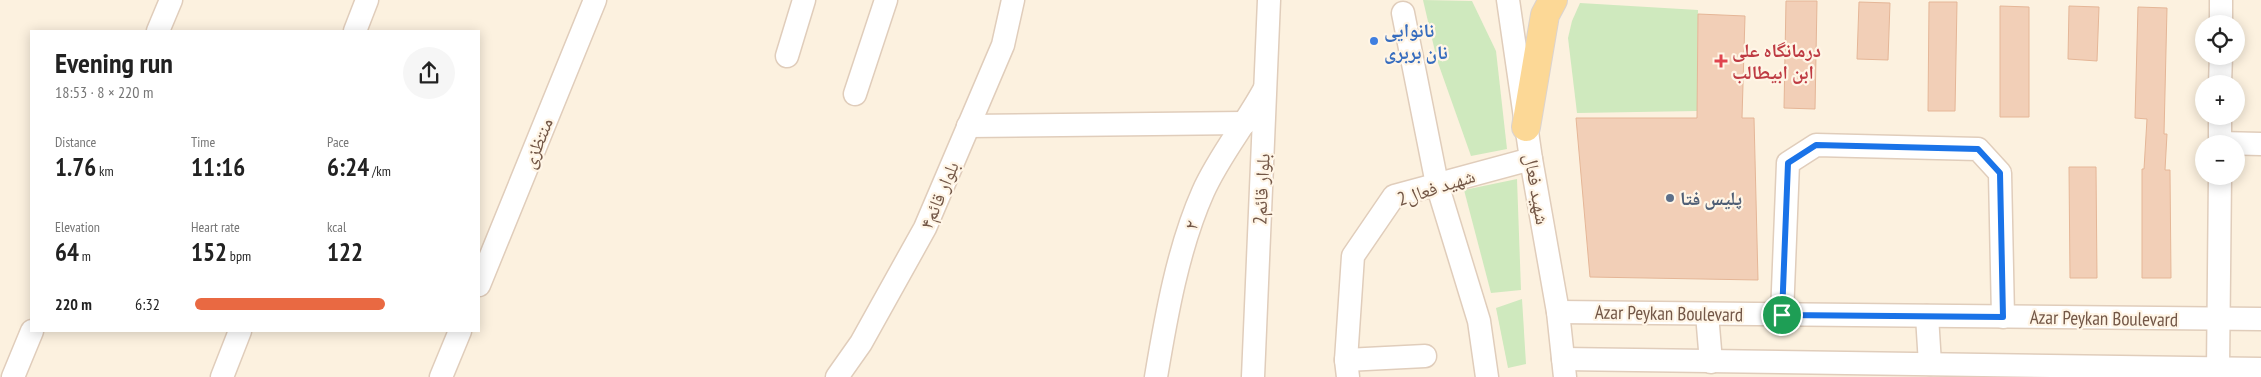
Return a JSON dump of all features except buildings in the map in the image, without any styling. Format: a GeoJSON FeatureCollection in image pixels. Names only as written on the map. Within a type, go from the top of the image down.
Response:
{"type":"FeatureCollection","features":[{"type":"Feature","properties":{"kind":"main road"},"geometry":{"type":"LineString","coordinates":[[1526,127],[1545,15],[1553,0]]}},
{"type":"Feature","properties":{"kind":"street"},"geometry":{"type":"LineString","coordinates":[[158,30],[171,0]]}},
{"type":"Feature","properties":{"kind":"street"},"geometry":{"type":"LineString","coordinates":[[355,30],[367,0]]}},
{"type":"Feature","properties":{"kind":"street","name":"منتظزی"},"geometry":{"type":"LineString","coordinates":[[480,283],[596,0]]}},
{"type":"Feature","properties":{"kind":"street"},"geometry":{"type":"LineString","coordinates":[[788,56],[804,0]]}},
{"type":"Feature","properties":{"kind":"street"},"geometry":{"type":"LineString","coordinates":[[855,94],[886,0]]}},
{"type":"Feature","properties":{"kind":"street","name":"بلوار قائم۴"},"geometry":{"type":"LineString","coordinates":[[838,377],[862,344],[916,246],[1003,45],[1013,0]]}},
{"type":"Feature","properties":{"kind":"street","name":"2بلوار قائم"},"geometry":{"type":"LineString","coordinates":[[1253,377],[1269,0]]}},
{"type":"Feature","properties":{"kind":"street","name":"شهید فعال"},"geometry":{"type":"LineString","coordinates":[[1508,0],[1531,159],[1558,312],[1564,368]]}},
{"type":"Feature","properties":{"kind":"street"},"geometry":{"type":"LineString","coordinates":[[2221,0],[2221,15]]}},
{"type":"Feature","properties":{"kind":"street"},"geometry":{"type":"LineString","coordinates":[[1403,13],[1437,184],[1479,322],[1487,377]]}},
{"type":"Feature","properties":{"kind":"street","name":"۲"},"geometry":{"type":"LineString","coordinates":[[1156,377],[1165,322],[1191,224],[1204,192],[1220,161],[1246,123],[1266,87]]}},
{"type":"Feature","properties":{"kind":"street"},"geometry":{"type":"LineString","coordinates":[[968,126],[1246,123]]}},
{"type":"Feature","properties":{"kind":"street"},"geometry":{"type":"LineString","coordinates":[[2245,144],[2261,144]]}},
{"type":"Feature","properties":{"kind":"street"},"geometry":{"type":"LineString","coordinates":[[1782,315],[1788,163],[1816,145],[1978,149],[2000,173],[2003,317]]}},
{"type":"Feature","properties":{"kind":"street","name":"شهید فعال2"},"geometry":{"type":"LineString","coordinates":[[1347,369],[1353,256],[1394,196],[1531,159]]}},
{"type":"Feature","properties":{"kind":"street"},"geometry":{"type":"LineString","coordinates":[[2218,369],[2220,185]]}},
{"type":"Feature","properties":{"kind":"street","name":"Azar Peykan Boulevard"},"geometry":{"type":"LineString","coordinates":[[1558,312],[2261,320]]}},
{"type":"Feature","properties":{"kind":"street"},"geometry":{"type":"LineString","coordinates":[[1706,314],[1711,362]]}},
{"type":"Feature","properties":{"kind":"street"},"geometry":{"type":"LineString","coordinates":[[1927,316],[1930,364]]}},
{"type":"Feature","properties":{"kind":"street"},"geometry":{"type":"LineString","coordinates":[[13,377],[32,332]]}},
{"type":"Feature","properties":{"kind":"street"},"geometry":{"type":"LineString","coordinates":[[222,377],[240,332]]}},
{"type":"Feature","properties":{"kind":"street"},"geometry":{"type":"LineString","coordinates":[[441,377],[460,332]]}},
{"type":"Feature","properties":{"kind":"street"},"geometry":{"type":"LineString","coordinates":[[1347,369],[1425,356]]}},
{"type":"Feature","properties":{"kind":"street"},"geometry":{"type":"LineString","coordinates":[[1564,368],[1711,362],[1801,370],[1930,364],[1992,371],[2261,370]]}},
{"type":"Feature","properties":{"kind":"green space"},"geometry":{"type":"Polygon","coordinates":[[[1423,0],[1472,1],[1496,51],[1507,149],[1471,156],[1437,60],[1423,0]]]}},
{"type":"Feature","properties":{"kind":"green space"},"geometry":{"type":"Polygon","coordinates":[[[1580,3],[1698,10],[1697,111],[1577,113],[1568,38],[1572,21],[1580,3]]]}},
{"type":"Feature","properties":{"kind":"green space"},"geometry":{"type":"Polygon","coordinates":[[[1517,179],[1521,290],[1491,293],[1464,190],[1517,179]]]}},
{"type":"Feature","properties":{"kind":"green space"},"geometry":{"type":"Polygon","coordinates":[[[1522,299],[1526,364],[1508,368],[1496,308],[1522,299]]]}},
{"type":"Feature","properties":{"kind":"place","name":"نانوایی نان بربری"},"geometry":{"type":"Point","coordinates":[1374,41]}},
{"type":"Feature","properties":{"kind":"place","name":"درمانگاه علی ابن ابیطالب"},"geometry":{"type":"Point","coordinates":[1721,61]}},
{"type":"Feature","properties":{"kind":"place","name":"پلیس فتا"},"geometry":{"type":"Point","coordinates":[1670,198]}},
{"type":"Feature","properties":{"kind":"route"},"geometry":{"type":"LineString","coordinates":[[1816,145],[1978,149],[2000,173],[2003,317],[1782,315],[1788,163],[1816,145]]}}]}
